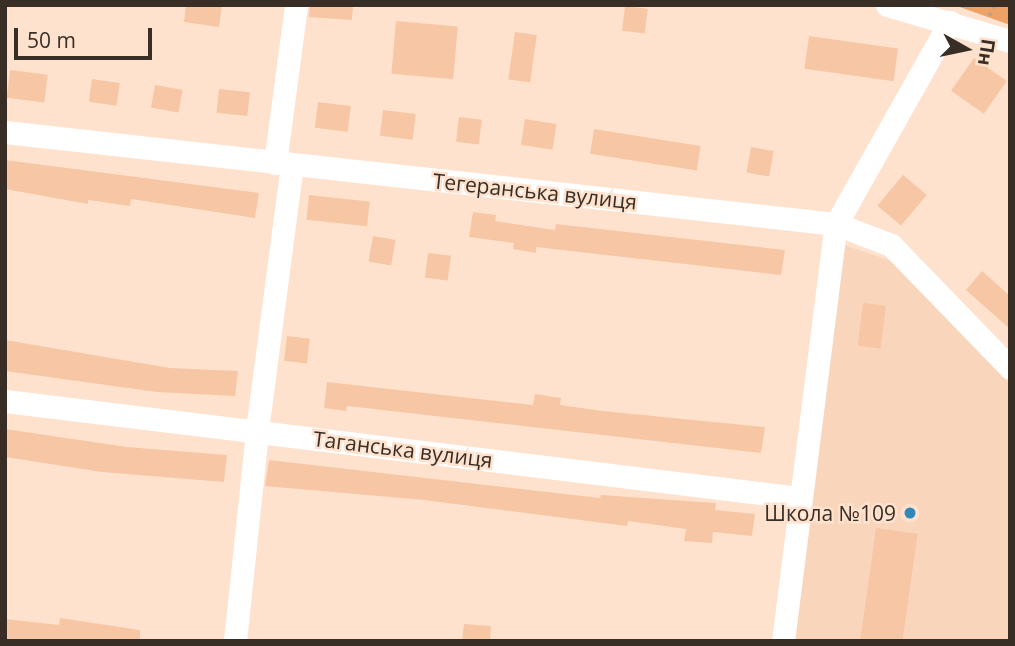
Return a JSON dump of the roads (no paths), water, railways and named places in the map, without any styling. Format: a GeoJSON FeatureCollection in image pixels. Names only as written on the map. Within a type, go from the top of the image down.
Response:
{"type":"FeatureCollection","features":[{"type":"Feature","properties":{"kind":"street"},"geometry":{"type":"LineString","coordinates":[[236,641],[284,164],[296,5]]}},
{"type":"Feature","properties":{"kind":"street"},"geometry":{"type":"LineString","coordinates":[[887,5],[1010,41]]}},
{"type":"Feature","properties":{"kind":"street"},"geometry":{"type":"LineString","coordinates":[[783,641],[836,224],[950,22]]}},
{"type":"Feature","properties":{"kind":"street","name":"Тегеранська вулиця"},"geometry":{"type":"LineString","coordinates":[[5,132],[836,224],[891,245],[1010,368]]}},
{"type":"Feature","properties":{"kind":"street","name":"Таганська вулиця"},"geometry":{"type":"LineString","coordinates":[[5,401],[801,498]]}},
{"type":"Feature","properties":{"kind":"place","name":"Школа №109"},"geometry":{"type":"Point","coordinates":[910,513]}}]}
